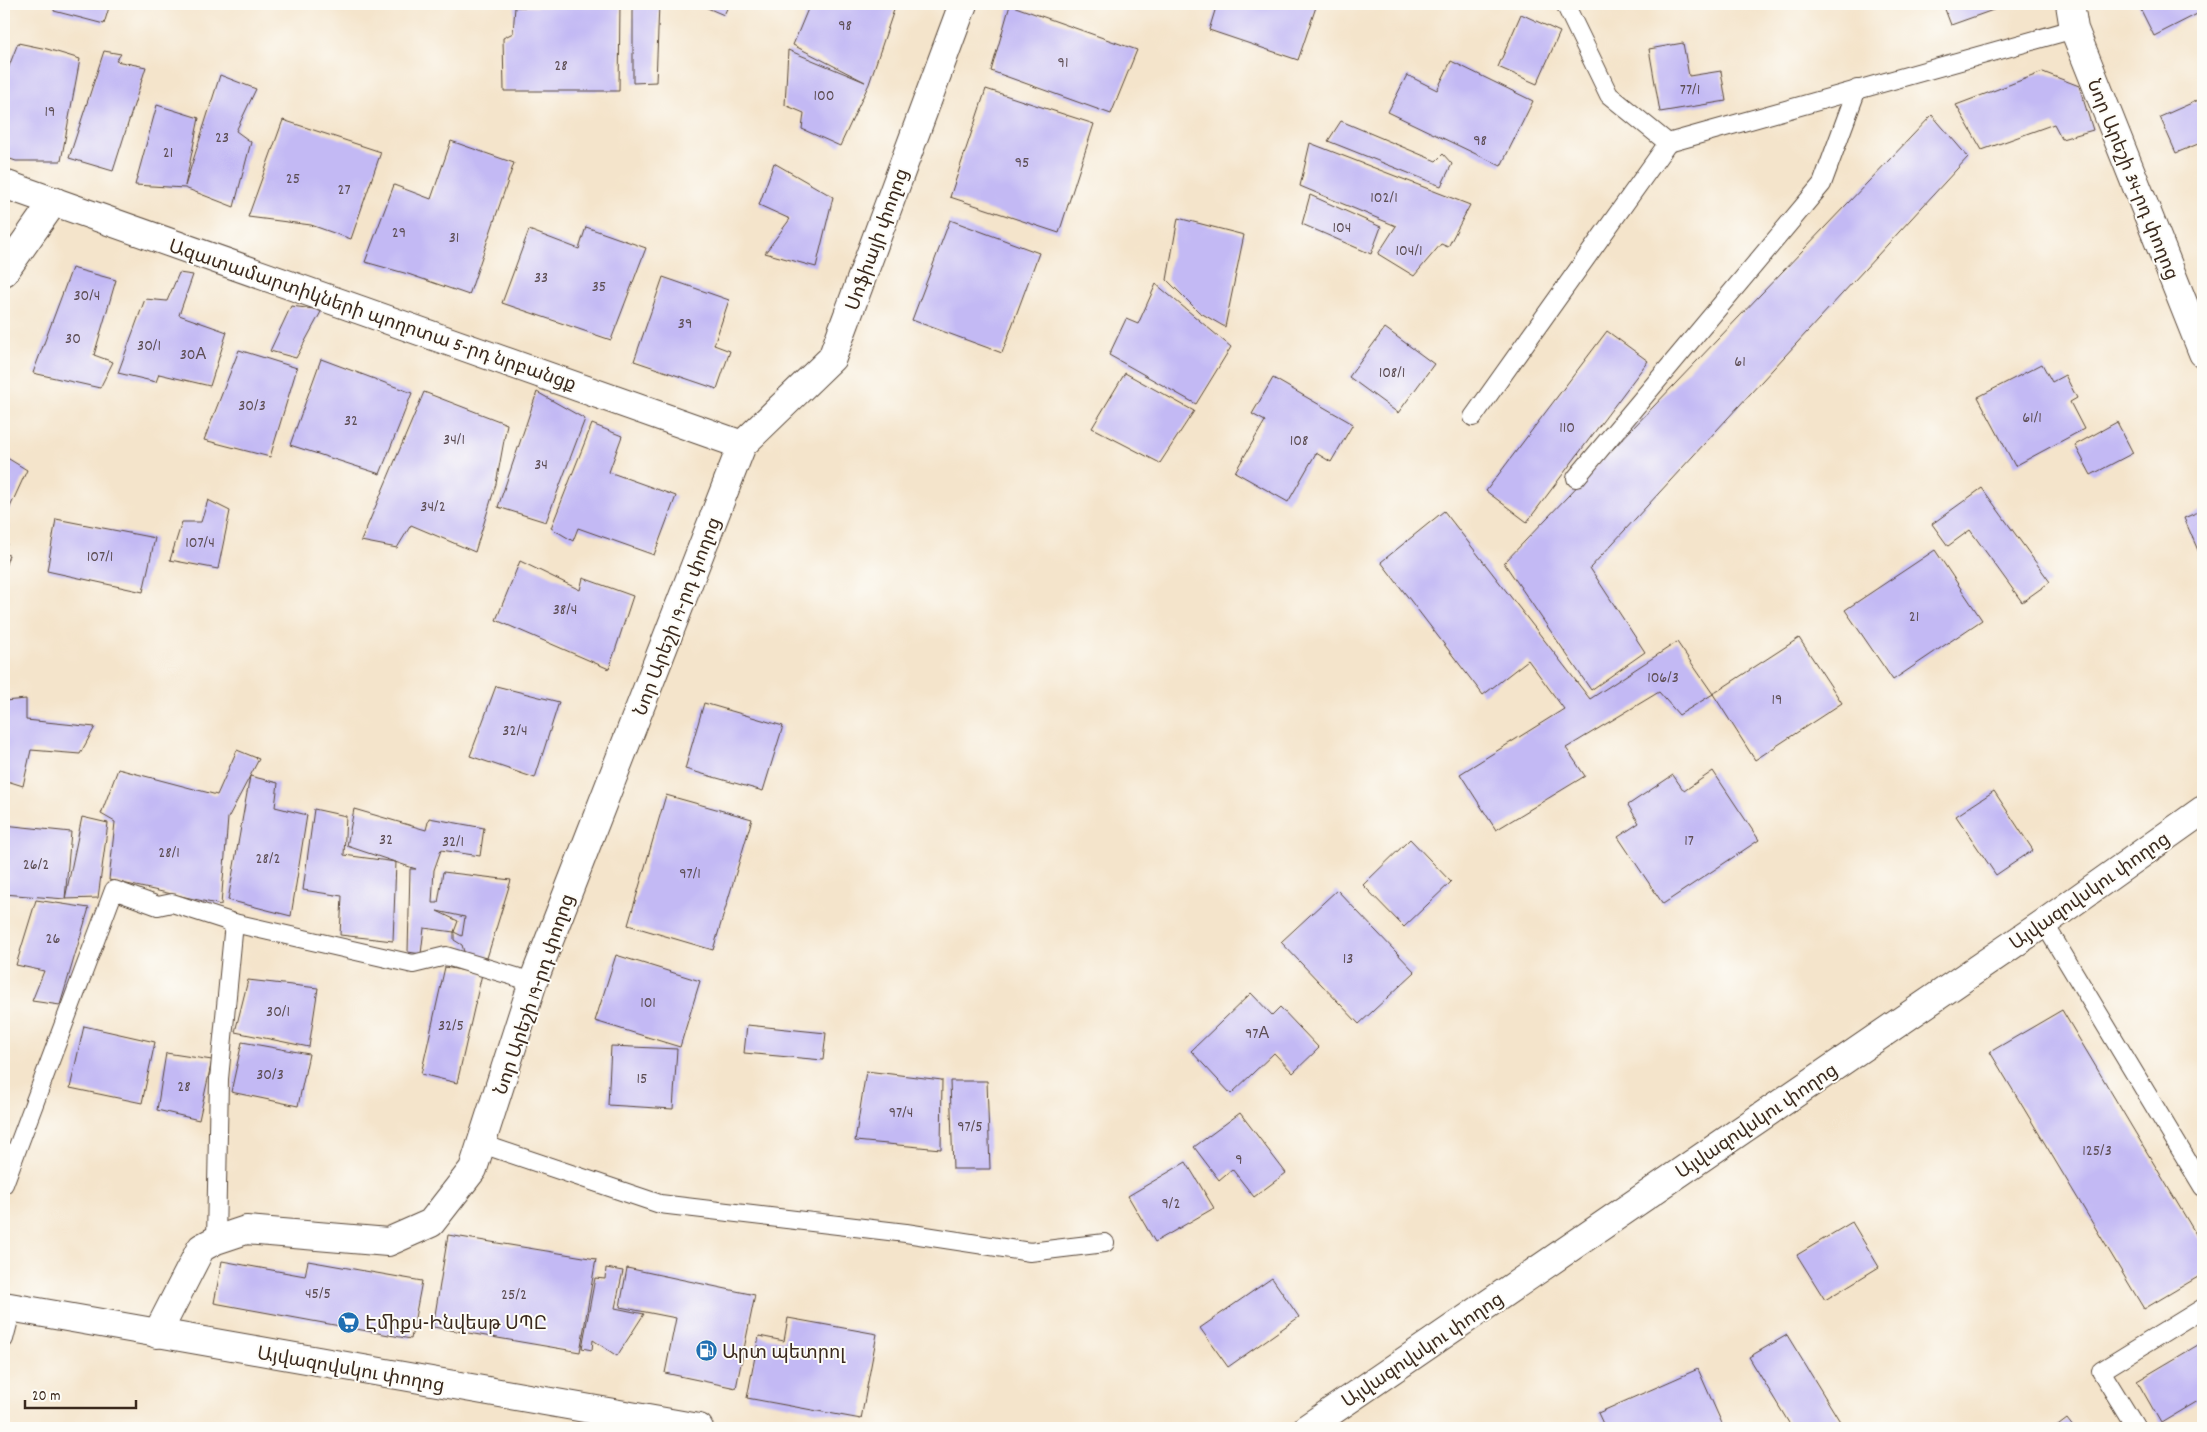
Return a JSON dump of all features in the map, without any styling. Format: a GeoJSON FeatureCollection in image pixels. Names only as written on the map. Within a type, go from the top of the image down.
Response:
{"type":"FeatureCollection","features":[{"type":"Feature","properties":{"kind":"street","name":"Սոֆիայի փողոց"},"geometry":{"type":"LineString","coordinates":[[742,445],[832,358],[963,4]]}},
{"type":"Feature","properties":{"kind":"street","name":"Նոր Արեշի 34-րդ փողոց"},"geometry":{"type":"LineString","coordinates":[[2072,16],[2203,353]]}},
{"type":"Feature","properties":{"kind":"street","name":"Ազատամարտիկների պողոտա 5-րդ նրբանցք"},"geometry":{"type":"LineString","coordinates":[[4,184],[742,445]]}},
{"type":"Feature","properties":{"kind":"street"},"geometry":{"type":"LineString","coordinates":[[4,272],[54,201]]}},
{"type":"Feature","properties":{"kind":"street","name":"Նոր Արեշի 19-րդ փողոց"},"geometry":{"type":"LineString","coordinates":[[157,1334],[201,1248],[216,1240],[246,1230],[388,1242],[431,1224],[473,1169],[533,982],[742,445]]}},
{"type":"Feature","properties":{"kind":"street","name":"Այվազովսկու փողոց"},"geometry":{"type":"LineString","coordinates":[[1307,1428],[2044,923],[2203,810]]}},
{"type":"Feature","properties":{"kind":"street","name":"Այվազովսկու փողոց"},"geometry":{"type":"LineString","coordinates":[[8,1307],[699,1428]]}},
{"type":"Feature","properties":{"kind":"lane"},"geometry":{"type":"LineString","coordinates":[[1565,4],[1609,95],[1668,142]]}},
{"type":"Feature","properties":{"kind":"lane"},"geometry":{"type":"LineString","coordinates":[[1473,417],[1668,142],[1857,90],[2072,16]]}},
{"type":"Feature","properties":{"kind":"lane"},"geometry":{"type":"LineString","coordinates":[[1576,478],[1822,184],[1857,90]]}},
{"type":"Feature","properties":{"kind":"lane"},"geometry":{"type":"LineString","coordinates":[[4,1184],[114,890],[158,906],[172,903],[234,923],[413,964],[446,956],[533,982]]}},
{"type":"Feature","properties":{"kind":"lane"},"geometry":{"type":"LineString","coordinates":[[216,1240],[219,1079],[234,923]]}},
{"type":"Feature","properties":{"kind":"lane"},"geometry":{"type":"LineString","coordinates":[[2044,923],[2203,1186]]}},
{"type":"Feature","properties":{"kind":"lane"},"geometry":{"type":"LineString","coordinates":[[482,1144],[660,1204],[906,1233],[1030,1252],[1104,1243]]}},
{"type":"Feature","properties":{"kind":"lane"},"geometry":{"type":"LineString","coordinates":[[4,1339],[8,1307]]}},
{"type":"Feature","properties":{"kind":"lane"},"geometry":{"type":"LineString","coordinates":[[2136,1428],[2101,1371],[2203,1308]]}},
{"type":"Feature","properties":{"kind":"building"},"geometry":{"type":"Polygon","coordinates":[[[55,4],[110,4],[104,24],[54,11],[55,4]]]}},
{"type":"Feature","properties":{"kind":"building"},"geometry":{"type":"Polygon","coordinates":[[[553,4],[620,4],[619,91],[504,91],[503,38],[513,33],[515,7],[552,7],[553,4]]]}},
{"type":"Feature","properties":{"kind":"building"},"geometry":{"type":"Polygon","coordinates":[[[633,4],[659,4],[656,82],[633,83],[633,4]]]}},
{"type":"Feature","properties":{"kind":"building"},"geometry":{"type":"Polygon","coordinates":[[[698,4],[729,4],[724,15],[698,4]]]}},
{"type":"Feature","properties":{"kind":"building"},"geometry":{"type":"Polygon","coordinates":[[[810,4],[896,4],[869,84],[840,146],[802,129],[804,113],[785,105],[788,50],[865,82],[793,45],[810,4]]]}},
{"type":"Feature","properties":{"kind":"building"},"geometry":{"type":"Polygon","coordinates":[[[1217,4],[1317,4],[1298,60],[1209,30],[1217,4]]]}},
{"type":"Feature","properties":{"kind":"building"},"geometry":{"type":"Polygon","coordinates":[[[1943,4],[2010,4],[1951,25],[1943,4]]]}},
{"type":"Feature","properties":{"kind":"building"},"geometry":{"type":"Polygon","coordinates":[[[2138,4],[2203,4],[2203,11],[2154,36],[2138,4]]]}},
{"type":"Feature","properties":{"kind":"building"},"geometry":{"type":"Polygon","coordinates":[[[1010,5],[1137,50],[1111,114],[991,71],[1010,5]]]}},
{"type":"Feature","properties":{"kind":"building"},"geometry":{"type":"Polygon","coordinates":[[[1521,14],[1560,32],[1537,84],[1498,67],[1521,14]]]}},
{"type":"Feature","properties":{"kind":"building"},"geometry":{"type":"Polygon","coordinates":[[[18,43],[80,59],[61,161],[16,161],[4,157],[4,79],[18,43]]]}},
{"type":"Feature","properties":{"kind":"building"},"geometry":{"type":"Polygon","coordinates":[[[1683,43],[1689,76],[1721,71],[1726,101],[1660,112],[1649,49],[1683,43]]]}},
{"type":"Feature","properties":{"kind":"building"},"geometry":{"type":"Polygon","coordinates":[[[104,51],[121,54],[116,61],[146,67],[113,171],[69,158],[104,51]]]}},
{"type":"Feature","properties":{"kind":"building"},"geometry":{"type":"Polygon","coordinates":[[[1451,61],[1533,101],[1501,166],[1388,112],[1407,75],[1437,90],[1451,61]]]}},
{"type":"Feature","properties":{"kind":"building"},"geometry":{"type":"Polygon","coordinates":[[[2043,72],[2079,86],[2093,130],[2062,139],[2054,124],[1982,150],[1956,105],[2043,72]]]}},
{"type":"Feature","properties":{"kind":"building"},"geometry":{"type":"Polygon","coordinates":[[[220,75],[256,89],[236,131],[251,142],[234,207],[185,188],[135,185],[157,105],[199,118],[185,186],[220,75]]]}},
{"type":"Feature","properties":{"kind":"building"},"geometry":{"type":"Polygon","coordinates":[[[986,89],[1094,124],[1059,233],[950,197],[986,89]]]}},
{"type":"Feature","properties":{"kind":"building"},"geometry":{"type":"Polygon","coordinates":[[[2203,98],[2203,142],[2176,153],[2160,117],[2203,98]]]}},
{"type":"Feature","properties":{"kind":"building"},"geometry":{"type":"Polygon","coordinates":[[[1932,115],[1968,157],[1590,568],[1645,652],[1591,690],[1504,563],[1932,115]]]}},
{"type":"Feature","properties":{"kind":"building"},"geometry":{"type":"Polygon","coordinates":[[[283,120],[381,152],[351,239],[311,225],[248,217],[283,120]]]}},
{"type":"Feature","properties":{"kind":"building"},"geometry":{"type":"Polygon","coordinates":[[[1341,121],[1436,161],[1443,154],[1452,164],[1441,186],[1328,141],[1341,121]]]}},
{"type":"Feature","properties":{"kind":"building"},"geometry":{"type":"Polygon","coordinates":[[[451,141],[514,163],[469,295],[408,274],[365,262],[394,185],[431,199],[451,141]]]}},
{"type":"Feature","properties":{"kind":"building"},"geometry":{"type":"Polygon","coordinates":[[[1310,143],[1470,205],[1448,247],[1441,244],[1414,276],[1378,254],[1396,226],[1300,186],[1310,143]]]}},
{"type":"Feature","properties":{"kind":"building"},"geometry":{"type":"Polygon","coordinates":[[[774,163],[833,197],[816,267],[765,253],[790,219],[759,205],[774,163]]]}},
{"type":"Feature","properties":{"kind":"building"},"geometry":{"type":"Polygon","coordinates":[[[1310,195],[1381,227],[1371,254],[1302,224],[1310,195]]]}},
{"type":"Feature","properties":{"kind":"building"},"geometry":{"type":"Polygon","coordinates":[[[1178,218],[1244,235],[1225,327],[1199,312],[1167,280],[1178,218]]]}},
{"type":"Feature","properties":{"kind":"building"},"geometry":{"type":"Polygon","coordinates":[[[950,220],[1039,253],[1002,353],[912,320],[950,220]]]}},
{"type":"Feature","properties":{"kind":"building"},"geometry":{"type":"Polygon","coordinates":[[[586,227],[646,248],[611,340],[502,303],[529,230],[579,249],[586,227]]]}},
{"type":"Feature","properties":{"kind":"building"},"geometry":{"type":"Polygon","coordinates":[[[72,268],[116,280],[94,355],[113,362],[100,388],[33,373],[72,268]]]}},
{"type":"Feature","properties":{"kind":"building"},"geometry":{"type":"Polygon","coordinates":[[[179,273],[193,275],[179,315],[227,332],[210,386],[159,374],[156,382],[118,373],[145,299],[167,301],[179,273]]]}},
{"type":"Feature","properties":{"kind":"building"},"geometry":{"type":"Polygon","coordinates":[[[663,277],[729,300],[714,345],[730,351],[717,389],[634,361],[663,277]]]}},
{"type":"Feature","properties":{"kind":"building"},"geometry":{"type":"Polygon","coordinates":[[[1156,284],[1231,347],[1196,404],[1109,355],[1126,319],[1138,324],[1156,284]]]}},
{"type":"Feature","properties":{"kind":"building"},"geometry":{"type":"Polygon","coordinates":[[[291,306],[322,310],[296,358],[270,351],[291,306]]]}},
{"type":"Feature","properties":{"kind":"building"},"geometry":{"type":"Polygon","coordinates":[[[1385,328],[1434,364],[1398,413],[1349,377],[1385,328]]]}},
{"type":"Feature","properties":{"kind":"building"},"geometry":{"type":"Polygon","coordinates":[[[1607,331],[1648,361],[1527,522],[1486,491],[1607,331]]]}},
{"type":"Feature","properties":{"kind":"building"},"geometry":{"type":"Polygon","coordinates":[[[239,350],[297,368],[270,457],[204,440],[239,350]]]}},
{"type":"Feature","properties":{"kind":"building"},"geometry":{"type":"Polygon","coordinates":[[[321,359],[412,393],[380,474],[290,445],[321,359]]]}},
{"type":"Feature","properties":{"kind":"building"},"geometry":{"type":"Polygon","coordinates":[[[2042,364],[2052,382],[2065,375],[2077,398],[2070,402],[2084,429],[2015,466],[1978,397],[2042,364]]]}},
{"type":"Feature","properties":{"kind":"building"},"geometry":{"type":"Polygon","coordinates":[[[1125,373],[1194,411],[1160,463],[1092,428],[1125,373]]]}},
{"type":"Feature","properties":{"kind":"building"},"geometry":{"type":"Polygon","coordinates":[[[1273,378],[1353,424],[1331,462],[1316,453],[1288,502],[1235,472],[1265,421],[1252,414],[1273,378]]]}},
{"type":"Feature","properties":{"kind":"building"},"geometry":{"type":"Polygon","coordinates":[[[424,392],[507,424],[496,484],[475,552],[411,525],[397,548],[361,541],[424,392]]]}},
{"type":"Feature","properties":{"kind":"building"},"geometry":{"type":"Polygon","coordinates":[[[537,392],[585,419],[546,522],[498,507],[537,392]]]}},
{"type":"Feature","properties":{"kind":"building"},"geometry":{"type":"Polygon","coordinates":[[[2117,422],[2133,453],[2091,475],[2075,445],[2117,422]]]}},
{"type":"Feature","properties":{"kind":"building"},"geometry":{"type":"Polygon","coordinates":[[[592,424],[622,436],[609,472],[676,496],[654,555],[578,528],[573,541],[551,528],[592,424]]]}},
{"type":"Feature","properties":{"kind":"building"},"geometry":{"type":"Polygon","coordinates":[[[4,456],[27,470],[6,516],[4,515],[4,456]]]}},
{"type":"Feature","properties":{"kind":"building"},"geometry":{"type":"Polygon","coordinates":[[[1982,488],[2050,582],[2022,602],[1970,530],[1948,546],[1932,524],[1982,488]]]}},
{"type":"Feature","properties":{"kind":"building"},"geometry":{"type":"Polygon","coordinates":[[[208,500],[230,511],[218,569],[170,560],[182,522],[201,522],[208,500]]]}},
{"type":"Feature","properties":{"kind":"building"},"geometry":{"type":"Polygon","coordinates":[[[2203,510],[2203,562],[2184,518],[2203,510]]]}},
{"type":"Feature","properties":{"kind":"building"},"geometry":{"type":"Polygon","coordinates":[[[1444,511],[1590,699],[1677,642],[1713,694],[1679,715],[1659,692],[1566,748],[1585,776],[1496,830],[1460,774],[1564,709],[1528,660],[1483,695],[1381,562],[1444,511]]]}},
{"type":"Feature","properties":{"kind":"building"},"geometry":{"type":"Polygon","coordinates":[[[56,519],[155,538],[143,592],[47,571],[56,519]]]}},
{"type":"Feature","properties":{"kind":"building"},"geometry":{"type":"Polygon","coordinates":[[[4,523],[9,526],[7,545],[4,544],[4,523]]]}},
{"type":"Feature","properties":{"kind":"building"},"geometry":{"type":"Polygon","coordinates":[[[1935,550],[1982,620],[1893,680],[1845,610],[1935,550]]]}},
{"type":"Feature","properties":{"kind":"building"},"geometry":{"type":"Polygon","coordinates":[[[4,554],[9,555],[4,570],[4,554]]]}},
{"type":"Feature","properties":{"kind":"building"},"geometry":{"type":"Polygon","coordinates":[[[520,561],[580,590],[583,578],[633,596],[609,669],[496,620],[520,561]]]}},
{"type":"Feature","properties":{"kind":"building"},"geometry":{"type":"Polygon","coordinates":[[[1799,638],[1842,703],[1755,760],[1713,694],[1799,638]]]}},
{"type":"Feature","properties":{"kind":"building"},"geometry":{"type":"Polygon","coordinates":[[[496,686],[559,702],[535,778],[470,756],[496,686]]]}},
{"type":"Feature","properties":{"kind":"building"},"geometry":{"type":"Polygon","coordinates":[[[26,699],[26,720],[95,727],[80,754],[31,750],[23,786],[4,780],[6,737],[4,737],[4,701],[26,699]]]}},
{"type":"Feature","properties":{"kind":"building"},"geometry":{"type":"Polygon","coordinates":[[[704,703],[783,726],[763,791],[685,769],[704,703]]]}},
{"type":"Feature","properties":{"kind":"building"},"geometry":{"type":"Polygon","coordinates":[[[237,750],[259,759],[228,818],[221,905],[109,880],[115,822],[101,814],[118,769],[217,795],[237,750]]]}},
{"type":"Feature","properties":{"kind":"building"},"geometry":{"type":"Polygon","coordinates":[[[1713,771],[1759,840],[1663,904],[1618,837],[1639,823],[1628,805],[1673,775],[1684,791],[1713,771]]]}},
{"type":"Feature","properties":{"kind":"building"},"geometry":{"type":"Polygon","coordinates":[[[250,776],[278,783],[275,807],[307,815],[291,916],[228,900],[250,776]]]}},
{"type":"Feature","properties":{"kind":"building"},"geometry":{"type":"Polygon","coordinates":[[[1994,791],[2033,850],[1996,875],[1956,816],[1994,791]]]}},
{"type":"Feature","properties":{"kind":"building"},"geometry":{"type":"Polygon","coordinates":[[[666,795],[752,819],[713,950],[628,925],[666,795]]]}},
{"type":"Feature","properties":{"kind":"building"},"geometry":{"type":"Polygon","coordinates":[[[314,809],[346,816],[344,855],[396,862],[393,941],[340,935],[342,896],[303,890],[314,809]]]}},
{"type":"Feature","properties":{"kind":"building"},"geometry":{"type":"Polygon","coordinates":[[[354,809],[426,830],[429,818],[484,828],[480,856],[441,850],[434,870],[432,903],[438,903],[443,872],[511,880],[487,958],[465,955],[462,945],[454,940],[454,932],[424,928],[421,954],[408,952],[410,869],[416,869],[347,846],[354,809]],[[437,911],[458,921],[454,932],[462,936],[465,917],[437,911]]]}},
{"type":"Feature","properties":{"kind":"building"},"geometry":{"type":"Polygon","coordinates":[[[82,817],[108,823],[98,898],[65,899],[82,817]]]}},
{"type":"Feature","properties":{"kind":"building"},"geometry":{"type":"Polygon","coordinates":[[[4,825],[71,832],[65,899],[4,894],[4,825]]]}},
{"type":"Feature","properties":{"kind":"building"},"geometry":{"type":"Polygon","coordinates":[[[1410,839],[1451,882],[1404,927],[1363,885],[1410,839]]]}},
{"type":"Feature","properties":{"kind":"building"},"geometry":{"type":"Polygon","coordinates":[[[1337,890],[1415,972],[1359,1024],[1281,942],[1337,890]]]}},
{"type":"Feature","properties":{"kind":"building"},"geometry":{"type":"Polygon","coordinates":[[[36,900],[89,908],[60,1005],[32,1001],[44,971],[16,965],[36,900]]]}},
{"type":"Feature","properties":{"kind":"building"},"geometry":{"type":"Polygon","coordinates":[[[616,955],[700,981],[680,1047],[595,1021],[616,955]]]}},
{"type":"Feature","properties":{"kind":"building"},"geometry":{"type":"Polygon","coordinates":[[[445,967],[482,974],[457,1083],[421,1074],[445,967]]]}},
{"type":"Feature","properties":{"kind":"building"},"geometry":{"type":"Polygon","coordinates":[[[248,980],[318,988],[309,1047],[235,1032],[248,980]]]}},
{"type":"Feature","properties":{"kind":"building"},"geometry":{"type":"Polygon","coordinates":[[[1251,993],[1272,1015],[1280,1007],[1319,1048],[1293,1073],[1274,1053],[1231,1094],[1191,1051],[1251,993]]]}},
{"type":"Feature","properties":{"kind":"building"},"geometry":{"type":"Polygon","coordinates":[[[2062,1010],[2203,1246],[2203,1274],[2144,1309],[1990,1052],[2062,1010]]]}},
{"type":"Feature","properties":{"kind":"building"},"geometry":{"type":"Polygon","coordinates":[[[747,1025],[826,1033],[823,1060],[744,1053],[747,1025]]]}},
{"type":"Feature","properties":{"kind":"building"},"geometry":{"type":"Polygon","coordinates":[[[84,1026],[155,1042],[142,1103],[70,1088],[84,1026]]]}},
{"type":"Feature","properties":{"kind":"building"},"geometry":{"type":"Polygon","coordinates":[[[242,1042],[309,1054],[298,1106],[231,1092],[242,1042]]]}},
{"type":"Feature","properties":{"kind":"building"},"geometry":{"type":"Polygon","coordinates":[[[611,1046],[677,1049],[673,1109],[608,1105],[611,1046]]]}},
{"type":"Feature","properties":{"kind":"building"},"geometry":{"type":"Polygon","coordinates":[[[166,1053],[212,1060],[199,1120],[157,1110],[166,1053]]]}},
{"type":"Feature","properties":{"kind":"building"},"geometry":{"type":"Polygon","coordinates":[[[866,1071],[942,1080],[941,1149],[855,1141],[866,1071]]]}},
{"type":"Feature","properties":{"kind":"building"},"geometry":{"type":"Polygon","coordinates":[[[950,1081],[987,1081],[990,1169],[953,1169],[950,1081]]]}},
{"type":"Feature","properties":{"kind":"building"},"geometry":{"type":"Polygon","coordinates":[[[1240,1113],[1286,1173],[1254,1197],[1232,1169],[1219,1180],[1194,1147],[1240,1113]]]}},
{"type":"Feature","properties":{"kind":"building"},"geometry":{"type":"Polygon","coordinates":[[[1186,1162],[1214,1208],[1155,1242],[1128,1196],[1186,1162]]]}},
{"type":"Feature","properties":{"kind":"building"},"geometry":{"type":"Polygon","coordinates":[[[1852,1222],[1879,1267],[1825,1300],[1797,1255],[1852,1222]]]}},
{"type":"Feature","properties":{"kind":"building"},"geometry":{"type":"Polygon","coordinates":[[[448,1235],[596,1259],[580,1352],[433,1327],[448,1235]]]}},
{"type":"Feature","properties":{"kind":"building"},"geometry":{"type":"Polygon","coordinates":[[[222,1261],[305,1276],[308,1261],[422,1281],[411,1339],[214,1303],[222,1261]]]}},
{"type":"Feature","properties":{"kind":"building"},"geometry":{"type":"Polygon","coordinates":[[[606,1268],[623,1271],[615,1308],[644,1314],[617,1356],[593,1340],[592,1350],[582,1348],[595,1278],[605,1279],[606,1268]]]}},
{"type":"Feature","properties":{"kind":"building"},"geometry":{"type":"Polygon","coordinates":[[[627,1268],[755,1295],[736,1388],[665,1373],[676,1318],[620,1307],[627,1268]]]}},
{"type":"Feature","properties":{"kind":"building"},"geometry":{"type":"Polygon","coordinates":[[[1272,1278],[1299,1317],[1228,1367],[1200,1328],[1272,1278]]]}},
{"type":"Feature","properties":{"kind":"building"},"geometry":{"type":"Polygon","coordinates":[[[788,1318],[877,1334],[861,1419],[747,1398],[759,1336],[784,1341],[788,1318]]]}},
{"type":"Feature","properties":{"kind":"building"},"geometry":{"type":"Polygon","coordinates":[[[1787,1335],[1844,1428],[1792,1428],[1749,1357],[1787,1335]]]}},
{"type":"Feature","properties":{"kind":"building"},"geometry":{"type":"Polygon","coordinates":[[[2203,1342],[2203,1398],[2161,1423],[2137,1381],[2203,1342]]]}},
{"type":"Feature","properties":{"kind":"building"},"geometry":{"type":"Polygon","coordinates":[[[1698,1369],[1724,1428],[1605,1428],[1598,1413],[1698,1369]]]}},
{"type":"Feature","properties":{"kind":"building"},"geometry":{"type":"Polygon","coordinates":[[[2067,1419],[2074,1428],[2055,1428],[2067,1419]]]}},
{"type":"Feature","properties":{"kind":"place","name":"Էմիքս-Ինվեսթ ՍՊԸ"},"geometry":{"type":"Point","coordinates":[349,1322]}},
{"type":"Feature","properties":{"kind":"place","name":"Արտ պետրոլ"},"geometry":{"type":"Point","coordinates":[706,1351]}}]}
